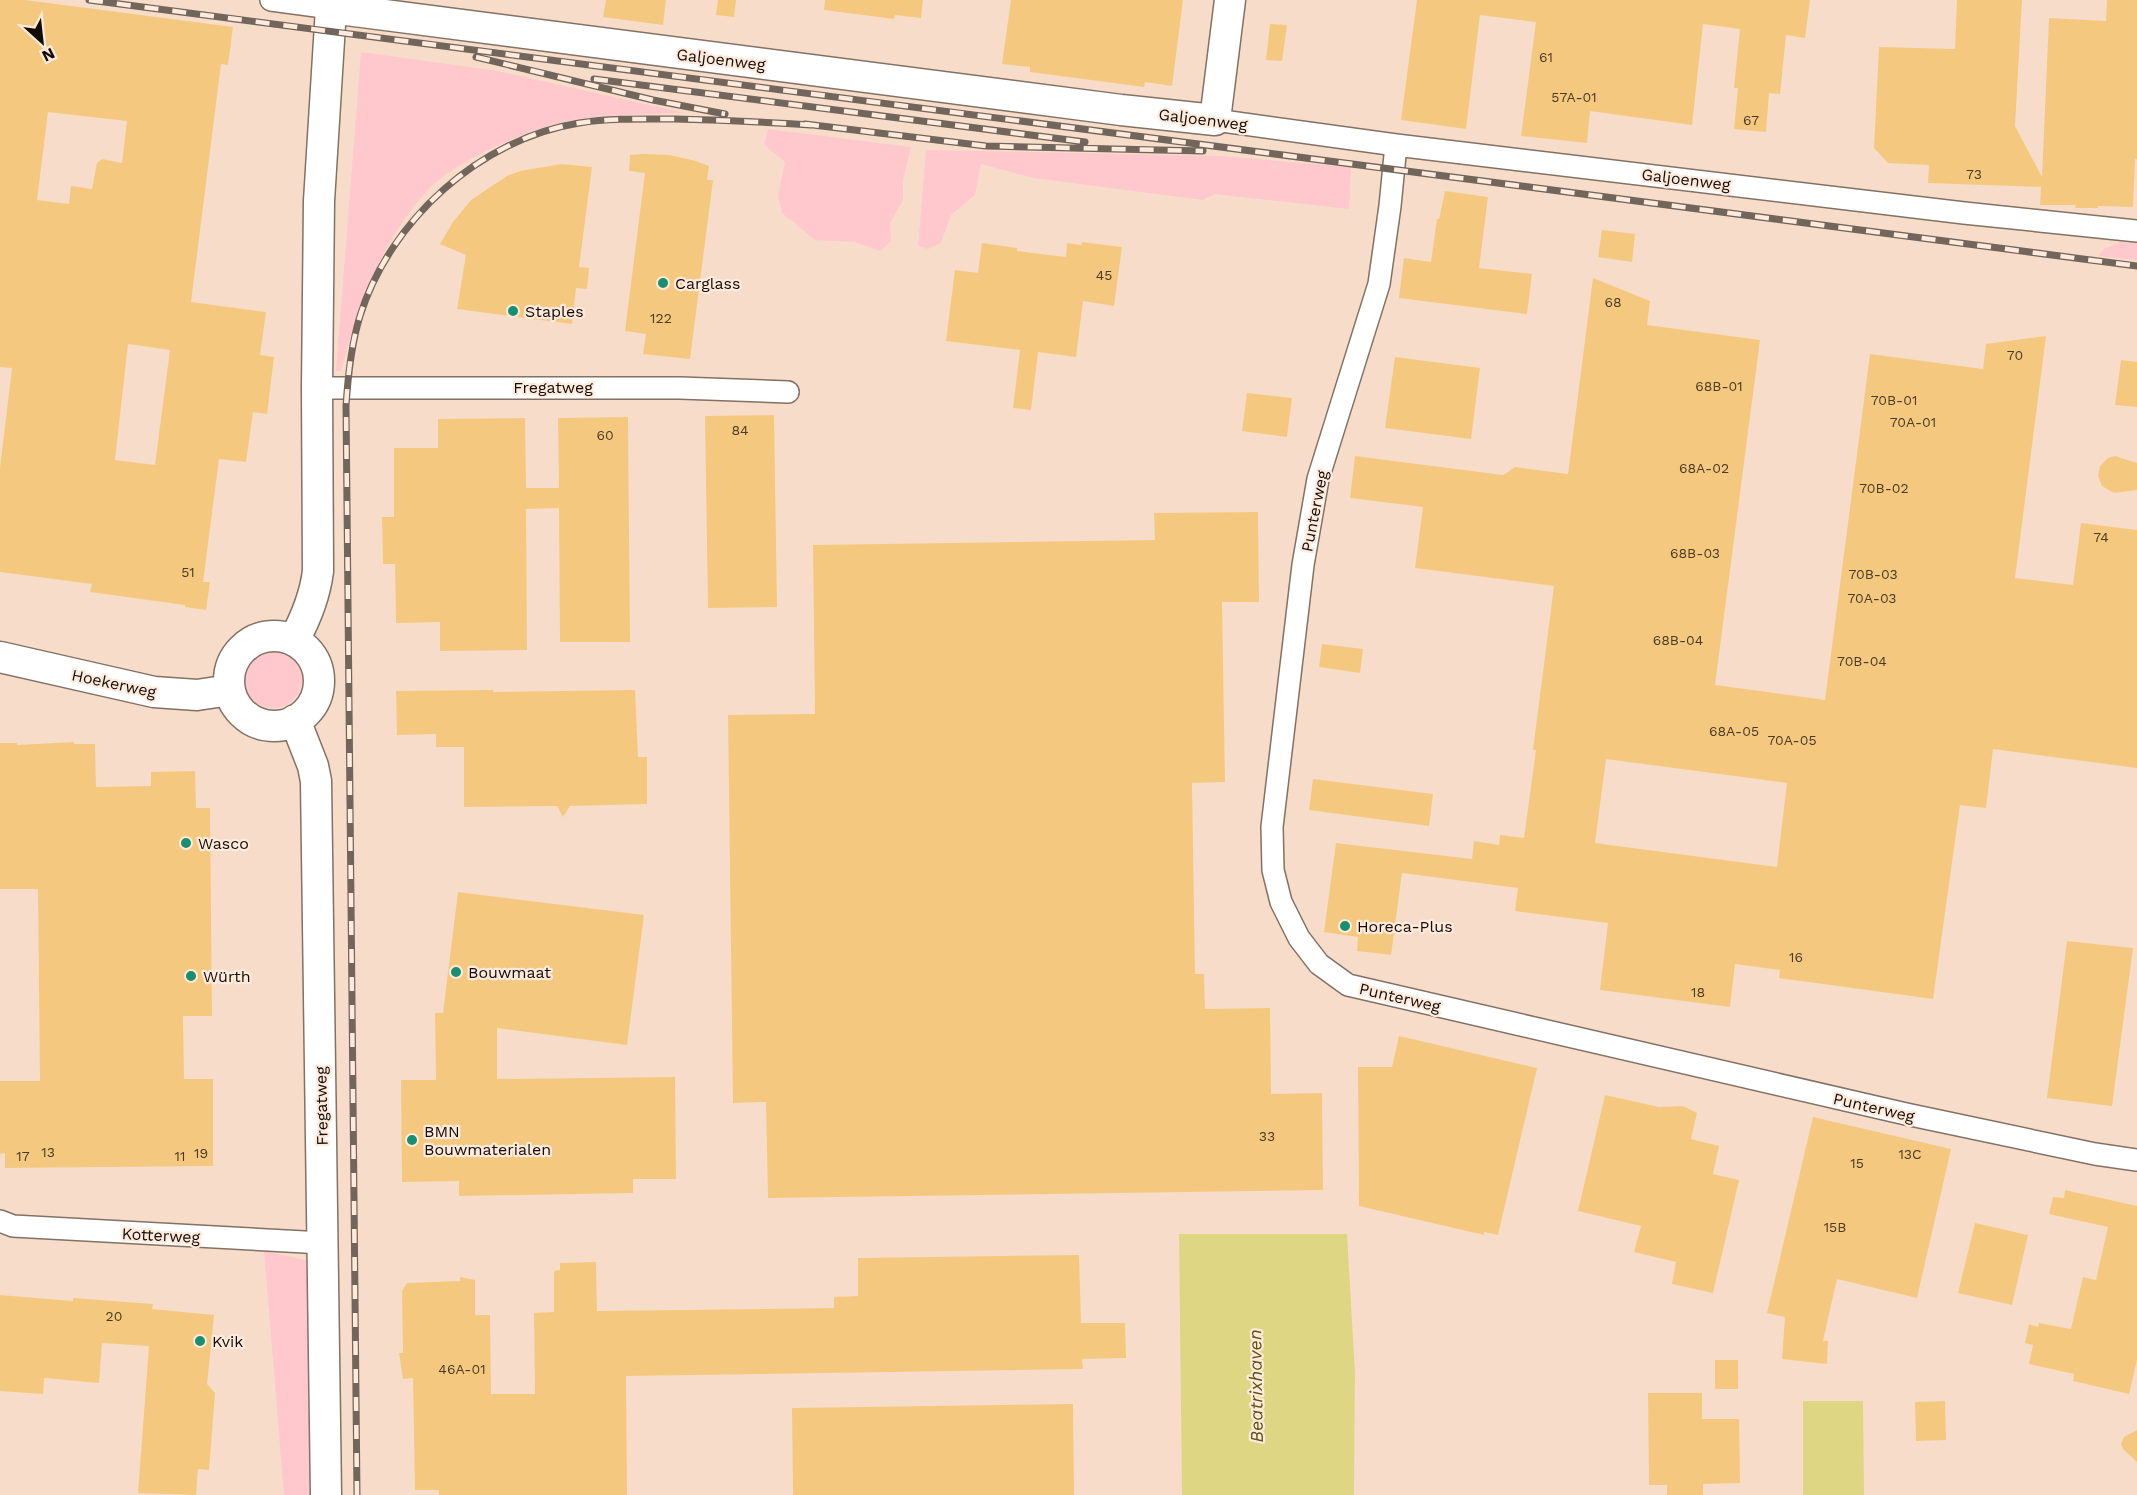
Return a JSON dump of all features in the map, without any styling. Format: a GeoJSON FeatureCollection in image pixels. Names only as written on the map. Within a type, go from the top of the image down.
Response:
{"type":"FeatureCollection","features":[{"type":"Feature","properties":{"kind":"street","name":"Galjoenweg"},"geometry":{"type":"LineString","coordinates":[[271,0],[1396,145],[1964,213],[2137,231]]}},
{"type":"Feature","properties":{"kind":"street"},"geometry":{"type":"LineString","coordinates":[[1215,120],[1230,0]]}},
{"type":"Feature","properties":{"kind":"street"},"geometry":{"type":"LineString","coordinates":[[294,640],[313,599],[318,571],[319,201],[331,8]]}},
{"type":"Feature","properties":{"kind":"street","name":"Punterweg"},"geometry":{"type":"LineString","coordinates":[[1396,145],[1379,284],[1318,479],[1303,565],[1272,827],[1273,870],[1281,902],[1299,938],[1319,964],[1348,985],[1906,1114],[2095,1154],[2137,1160]]}},
{"type":"Feature","properties":{"kind":"street","name":"Fregatweg"},"geometry":{"type":"LineString","coordinates":[[317,388],[668,387],[788,392]]}},
{"type":"Feature","properties":{"kind":"street"},"geometry":{"type":"LineString","coordinates":[[267,636],[294,640],[315,661],[319,680],[315,699],[310,708],[295,720],[275,725],[255,721],[239,709],[230,690],[230,672],[233,663],[237,655],[250,642],[267,636]]}},
{"type":"Feature","properties":{"kind":"street","name":"Hoekerweg"},"geometry":{"type":"LineString","coordinates":[[0,657],[154,692],[197,695],[230,690]]}},
{"type":"Feature","properties":{"kind":"street","name":"Fregatweg"},"geometry":{"type":"LineString","coordinates":[[295,720],[313,766],[316,781],[326,1495]]}},
{"type":"Feature","properties":{"kind":"street","name":"Kotterweg"},"geometry":{"type":"LineString","coordinates":[[0,1221],[13,1226],[323,1244]]}},
{"type":"Feature","properties":{"kind":"shaded area","name":"Beatrixhaven"},"geometry":{"type":"Polygon","coordinates":[[[0,0],[2137,0],[2137,1495],[0,1495],[0,0]]]}},
{"type":"Feature","properties":{"kind":"shaded area"},"geometry":{"type":"Polygon","coordinates":[[[361,52],[498,71],[685,113],[608,116],[563,122],[530,132],[492,148],[441,178],[412,209],[385,251],[355,322],[341,371],[336,371],[361,52]]]}},
{"type":"Feature","properties":{"kind":"shaded area"},"geometry":{"type":"Polygon","coordinates":[[[768,129],[911,147],[903,180],[903,200],[890,223],[891,241],[880,251],[855,242],[815,240],[782,213],[778,195],[785,162],[764,145],[768,129]]]}},
{"type":"Feature","properties":{"kind":"shaded area"},"geometry":{"type":"Polygon","coordinates":[[[926,150],[1221,156],[1351,167],[1349,209],[1215,194],[1203,200],[1033,178],[981,164],[975,195],[951,215],[941,243],[928,249],[918,246],[926,150]]]}},
{"type":"Feature","properties":{"kind":"shaded area"},"geometry":{"type":"Polygon","coordinates":[[[2120,242],[2137,243],[2137,260],[2099,256],[2104,249],[2120,242]]]}},
{"type":"Feature","properties":{"kind":"shaded area"},"geometry":{"type":"Polygon","coordinates":[[[273,650],[284,652],[294,658],[300,668],[302,679],[300,690],[294,700],[284,706],[273,708],[262,706],[252,700],[246,690],[244,679],[246,668],[252,658],[262,652],[273,650]]]}},
{"type":"Feature","properties":{"kind":"shaded area"},"geometry":{"type":"Polygon","coordinates":[[[264,1251],[314,1262],[316,1495],[284,1495],[264,1251]]]}},
{"type":"Feature","properties":{"kind":"water"},"geometry":{"type":"Polygon","coordinates":[[[1179,1234],[1347,1234],[1355,1373],[1354,1495],[1182,1495],[1179,1234]]]}},
{"type":"Feature","properties":{"kind":"water"},"geometry":{"type":"Polygon","coordinates":[[[1803,1401],[1863,1401],[1864,1495],[1803,1495],[1803,1401]]]}},
{"type":"Feature","properties":{"kind":"building"},"geometry":{"type":"Polygon","coordinates":[[[0,0],[25,0],[233,27],[228,65],[221,64],[191,302],[266,312],[260,355],[274,357],[267,414],[253,412],[246,462],[219,459],[203,582],[210,582],[206,610],[90,592],[92,584],[0,572],[0,468],[12,368],[0,367],[0,0]],[[48,112],[37,200],[69,204],[71,186],[92,189],[97,163],[102,159],[122,163],[127,121],[48,112]],[[128,344],[115,460],[155,465],[170,350],[128,344]]]}},
{"type":"Feature","properties":{"kind":"building"},"geometry":{"type":"Polygon","coordinates":[[[606,0],[666,0],[663,25],[603,17],[606,0]]]}},
{"type":"Feature","properties":{"kind":"building"},"geometry":{"type":"Polygon","coordinates":[[[718,0],[736,0],[734,17],[716,15],[718,0]]]}},
{"type":"Feature","properties":{"kind":"building"},"geometry":{"type":"Polygon","coordinates":[[[825,0],[923,0],[921,18],[895,15],[894,19],[824,10],[825,0]]]}},
{"type":"Feature","properties":{"kind":"building"},"geometry":{"type":"Polygon","coordinates":[[[1011,0],[1183,0],[1172,86],[1145,82],[1144,87],[1030,72],[1030,67],[1002,64],[1011,0]]]}},
{"type":"Feature","properties":{"kind":"building"},"geometry":{"type":"Polygon","coordinates":[[[1417,0],[1810,0],[1805,38],[1786,35],[1780,94],[1769,93],[1766,132],[1734,129],[1738,88],[1734,88],[1740,29],[1703,24],[1692,125],[1590,111],[1587,143],[1521,136],[1536,22],[1480,15],[1466,129],[1401,120],[1417,0]]]}},
{"type":"Feature","properties":{"kind":"building"},"geometry":{"type":"Polygon","coordinates":[[[1957,0],[2022,0],[2015,126],[2042,177],[2049,18],[2106,21],[2107,0],[2137,0],[2137,159],[2135,159],[2133,207],[2075,208],[2076,205],[2040,205],[2041,187],[1928,183],[1929,165],[1888,163],[1874,148],[1879,47],[1955,49],[1957,0]]]}},
{"type":"Feature","properties":{"kind":"building"},"geometry":{"type":"Polygon","coordinates":[[[1270,24],[1287,25],[1282,61],[1266,60],[1270,24]]]}},
{"type":"Feature","properties":{"kind":"building"},"geometry":{"type":"Polygon","coordinates":[[[630,155],[670,155],[696,161],[709,166],[707,180],[713,180],[690,359],[643,354],[646,334],[625,331],[645,173],[629,171],[630,155]]]}},
{"type":"Feature","properties":{"kind":"building"},"geometry":{"type":"Polygon","coordinates":[[[562,164],[592,167],[579,267],[589,268],[587,289],[576,288],[572,324],[457,309],[466,255],[440,244],[453,222],[471,200],[507,176],[520,171],[562,164]]]}},
{"type":"Feature","properties":{"kind":"building"},"geometry":{"type":"Polygon","coordinates":[[[1445,191],[1488,197],[1479,268],[1532,274],[1527,314],[1399,298],[1404,258],[1431,262],[1437,219],[1439,219],[1445,191]]]}},
{"type":"Feature","properties":{"kind":"building"},"geometry":{"type":"Polygon","coordinates":[[[1602,230],[1635,234],[1632,262],[1598,257],[1602,230]]]}},
{"type":"Feature","properties":{"kind":"building"},"geometry":{"type":"Polygon","coordinates":[[[1082,242],[1122,247],[1114,306],[1083,301],[1076,357],[1038,352],[1031,410],[1013,408],[1020,350],[946,341],[955,270],[978,273],[982,243],[1017,248],[1017,251],[1066,257],[1067,243],[1081,245],[1082,242]]]}},
{"type":"Feature","properties":{"kind":"building"},"geometry":{"type":"Polygon","coordinates":[[[1593,278],[1650,301],[1647,325],[1760,340],[1715,685],[1825,700],[1870,354],[1983,369],[1986,344],[2046,336],[2015,578],[2073,585],[2081,523],[2137,530],[2137,768],[1993,749],[1986,808],[1960,805],[1933,999],[1779,978],[1780,970],[1735,964],[1730,1007],[1600,990],[1608,923],[1515,911],[1518,888],[1402,873],[1391,955],[1357,951],[1358,937],[1324,932],[1336,843],[1472,859],[1474,841],[1499,845],[1500,835],[1524,838],[1554,586],[1415,568],[1423,507],[1350,498],[1355,456],[1503,475],[1515,467],[1568,474],[1593,278]],[[1606,759],[1595,843],[1777,867],[1787,783],[1606,759]]]}},
{"type":"Feature","properties":{"kind":"building"},"geometry":{"type":"Polygon","coordinates":[[[1395,357],[1480,368],[1471,439],[1385,428],[1395,357]]]}},
{"type":"Feature","properties":{"kind":"building"},"geometry":{"type":"Polygon","coordinates":[[[2121,360],[2137,362],[2137,407],[2115,405],[2121,360]]]}},
{"type":"Feature","properties":{"kind":"building"},"geometry":{"type":"Polygon","coordinates":[[[1247,393],[1292,398],[1287,437],[1242,431],[1247,393]]]}},
{"type":"Feature","properties":{"kind":"building"},"geometry":{"type":"Polygon","coordinates":[[[774,415],[777,607],[708,608],[705,416],[774,415]]]}},
{"type":"Feature","properties":{"kind":"building"},"geometry":{"type":"Polygon","coordinates":[[[628,417],[630,642],[560,642],[559,508],[526,509],[527,650],[440,651],[440,622],[396,623],[395,564],[383,564],[382,517],[394,517],[394,448],[438,448],[438,419],[525,418],[526,488],[559,488],[558,418],[628,417]]]}},
{"type":"Feature","properties":{"kind":"building"},"geometry":{"type":"Polygon","coordinates":[[[2115,456],[2137,463],[2137,490],[2114,493],[2102,486],[2098,476],[2100,466],[2108,458],[2115,456]]]}},
{"type":"Feature","properties":{"kind":"building"},"geometry":{"type":"Polygon","coordinates":[[[1258,512],[1259,602],[1222,602],[1225,782],[1192,783],[1195,974],[1204,974],[1205,1009],[1270,1008],[1271,1094],[1322,1093],[1323,1190],[768,1198],[766,1102],[733,1103],[728,715],[815,714],[813,545],[1155,540],[1154,513],[1258,512]]]}},
{"type":"Feature","properties":{"kind":"building"},"geometry":{"type":"Polygon","coordinates":[[[1322,644],[1363,649],[1360,673],[1319,667],[1322,644]]]}},
{"type":"Feature","properties":{"kind":"building"},"geometry":{"type":"Polygon","coordinates":[[[493,690],[493,692],[635,690],[638,757],[647,757],[647,804],[570,806],[563,817],[557,806],[464,807],[464,747],[436,747],[436,734],[397,735],[396,691],[493,690]]]}},
{"type":"Feature","properties":{"kind":"building"},"geometry":{"type":"Polygon","coordinates":[[[74,742],[74,744],[95,744],[96,787],[151,786],[151,772],[195,771],[196,808],[210,808],[212,1016],[183,1016],[184,1079],[213,1079],[213,1166],[5,1168],[5,1153],[0,1154],[0,1081],[40,1081],[38,889],[0,889],[0,743],[17,743],[17,745],[74,742]]]}},
{"type":"Feature","properties":{"kind":"building"},"geometry":{"type":"Polygon","coordinates":[[[1313,779],[1433,794],[1429,826],[1309,810],[1313,779]]]}},
{"type":"Feature","properties":{"kind":"building"},"geometry":{"type":"Polygon","coordinates":[[[458,892],[644,915],[627,1045],[497,1028],[497,1079],[675,1077],[676,1179],[633,1179],[633,1193],[459,1196],[459,1181],[402,1182],[401,1080],[436,1080],[435,1013],[443,1013],[458,892]]]}},
{"type":"Feature","properties":{"kind":"building"},"geometry":{"type":"Polygon","coordinates":[[[2067,941],[2133,948],[2112,1106],[2047,1098],[2067,941]]]}},
{"type":"Feature","properties":{"kind":"building"},"geometry":{"type":"Polygon","coordinates":[[[1399,1036],[1537,1068],[1498,1235],[1484,1232],[1484,1235],[1359,1206],[1358,1067],[1392,1067],[1399,1036]]]}},
{"type":"Feature","properties":{"kind":"building"},"geometry":{"type":"Polygon","coordinates":[[[1605,1095],[1659,1107],[1683,1106],[1697,1113],[1691,1139],[1719,1146],[1713,1174],[1739,1180],[1713,1293],[1672,1284],[1676,1262],[1634,1252],[1641,1226],[1578,1211],[1605,1095]]]}},
{"type":"Feature","properties":{"kind":"building"},"geometry":{"type":"Polygon","coordinates":[[[1813,1117],[1951,1149],[1917,1298],[1837,1279],[1823,1341],[1828,1341],[1827,1364],[1782,1359],[1785,1317],[1767,1313],[1813,1117]]]}},
{"type":"Feature","properties":{"kind":"building"},"geometry":{"type":"Polygon","coordinates":[[[2065,1190],[2137,1206],[2137,1360],[2129,1394],[2073,1381],[2074,1374],[2029,1364],[2033,1345],[2025,1343],[2029,1324],[2038,1327],[2039,1323],[2071,1329],[2083,1277],[2096,1280],[2108,1227],[2049,1214],[2053,1197],[2064,1198],[2065,1190]]]}},
{"type":"Feature","properties":{"kind":"building"},"geometry":{"type":"Polygon","coordinates":[[[1975,1223],[2028,1235],[2012,1305],[1958,1293],[1975,1223]]]}},
{"type":"Feature","properties":{"kind":"building"},"geometry":{"type":"Polygon","coordinates":[[[1079,1255],[1081,1323],[1125,1323],[1126,1358],[1082,1359],[1083,1369],[626,1376],[627,1495],[439,1495],[439,1490],[415,1490],[413,1378],[403,1379],[399,1353],[403,1353],[402,1291],[407,1283],[460,1281],[460,1277],[475,1280],[475,1315],[490,1315],[491,1394],[535,1394],[534,1313],[554,1312],[554,1271],[560,1270],[560,1263],[596,1262],[597,1311],[834,1308],[834,1297],[858,1296],[858,1258],[1079,1255]]]}},
{"type":"Feature","properties":{"kind":"building"},"geometry":{"type":"Polygon","coordinates":[[[0,1295],[153,1304],[152,1309],[214,1315],[207,1384],[215,1393],[209,1470],[198,1469],[196,1495],[138,1493],[149,1346],[102,1343],[99,1383],[44,1378],[43,1394],[0,1391],[0,1295]]]}},
{"type":"Feature","properties":{"kind":"building"},"geometry":{"type":"Polygon","coordinates":[[[1715,1360],[1738,1360],[1738,1389],[1715,1389],[1715,1360]]]}},
{"type":"Feature","properties":{"kind":"building"},"geometry":{"type":"Polygon","coordinates":[[[1648,1393],[1702,1393],[1702,1419],[1739,1419],[1740,1483],[1703,1484],[1703,1495],[1667,1495],[1667,1485],[1649,1485],[1648,1393]]]}},
{"type":"Feature","properties":{"kind":"building"},"geometry":{"type":"Polygon","coordinates":[[[1945,1401],[1946,1440],[1916,1441],[1915,1402],[1945,1401]]]}},
{"type":"Feature","properties":{"kind":"building"},"geometry":{"type":"Polygon","coordinates":[[[1073,1404],[1074,1495],[793,1495],[792,1408],[1073,1404]]]}},
{"type":"Feature","properties":{"kind":"building"},"geometry":{"type":"Polygon","coordinates":[[[2137,1430],[2137,1462],[2123,1449],[2121,1444],[2124,1437],[2137,1430]]]}},
{"type":"Feature","properties":{"kind":"railway"},"geometry":{"type":"LineString","coordinates":[[89,0],[2137,266]]}},
{"type":"Feature","properties":{"kind":"railway"},"geometry":{"type":"LineString","coordinates":[[476,57],[653,100],[725,114]]}},
{"type":"Feature","properties":{"kind":"railway"},"geometry":{"type":"LineString","coordinates":[[594,79],[1085,142]]}},
{"type":"Feature","properties":{"kind":"railway"},"geometry":{"type":"LineString","coordinates":[[357,1495],[346,406],[350,360],[360,316],[374,281],[393,248],[416,217],[474,166],[507,146],[542,132],[603,120],[675,119],[811,125]]}},
{"type":"Feature","properties":{"kind":"railway"},"geometry":{"type":"LineString","coordinates":[[805,124],[986,146],[1203,151]]}},
{"type":"Feature","properties":{"kind":"place","name":"Carglass"},"geometry":{"type":"Point","coordinates":[663,283]}},
{"type":"Feature","properties":{"kind":"place","name":"Staples"},"geometry":{"type":"Point","coordinates":[513,311]}},
{"type":"Feature","properties":{"kind":"place","name":"Wasco"},"geometry":{"type":"Point","coordinates":[186,843]}},
{"type":"Feature","properties":{"kind":"place","name":"Horeca-Plus"},"geometry":{"type":"Point","coordinates":[1345,926]}},
{"type":"Feature","properties":{"kind":"place","name":"Bouwmaat"},"geometry":{"type":"Point","coordinates":[456,972]}},
{"type":"Feature","properties":{"kind":"place","name":"Würth"},"geometry":{"type":"Point","coordinates":[191,976]}},
{"type":"Feature","properties":{"kind":"place","name":"BMN Bouwmaterialen"},"geometry":{"type":"Point","coordinates":[412,1140]}},
{"type":"Feature","properties":{"kind":"place","name":"Kvik"},"geometry":{"type":"Point","coordinates":[200,1341]}}]}
